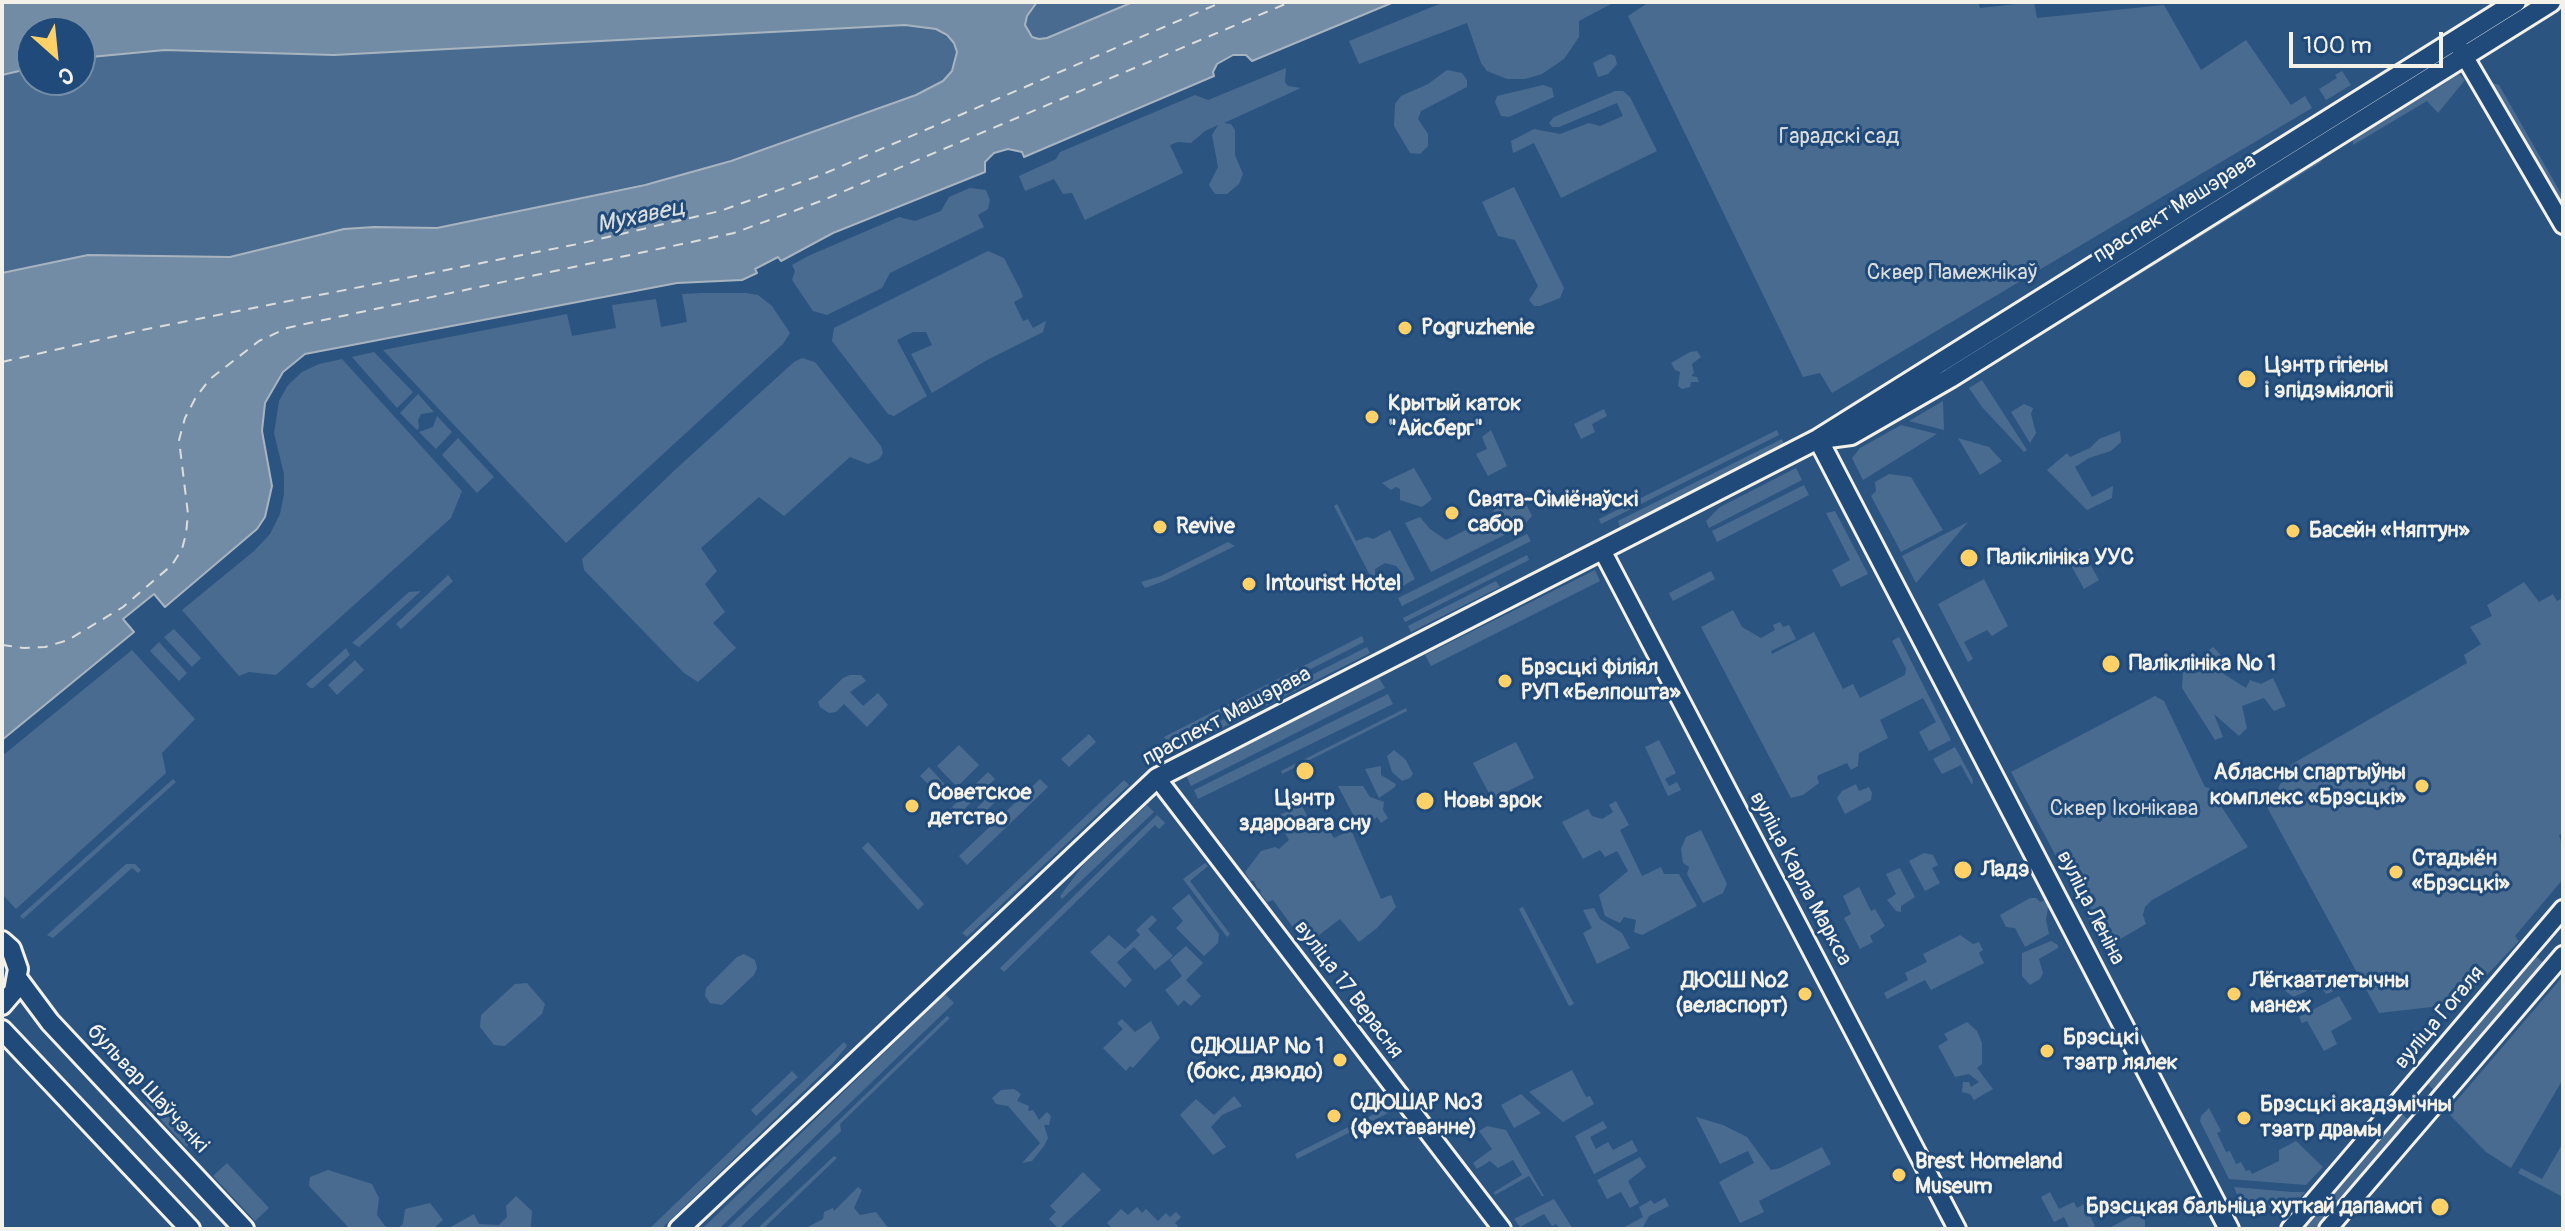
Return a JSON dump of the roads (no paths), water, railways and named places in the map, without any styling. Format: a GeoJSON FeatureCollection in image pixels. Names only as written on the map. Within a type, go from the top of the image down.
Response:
{"type":"FeatureCollection","features":[{"type":"Feature","properties":{"kind":"main road","name":"праспект Машэрава"},"geometry":{"type":"LineString","coordinates":[[679,1229],[1157,778],[1818,439],[1843,422],[1921,386],[2146,245],[2516,2]]}},
{"type":"Feature","properties":{"kind":"main road","name":"праспект Машэрава"},"geometry":{"type":"LineString","coordinates":[[2146,245],[2466,57],[2551,2]]}},
{"type":"Feature","properties":{"kind":"main road"},"geometry":{"type":"LineString","coordinates":[[2455,40],[2563,225]]}},
{"type":"Feature","properties":{"kind":"main road","name":"вуліца Леніна"},"geometry":{"type":"LineString","coordinates":[[1818,439],[2229,1229]]}},
{"type":"Feature","properties":{"kind":"main road","name":"вуліца Карла Маркса"},"geometry":{"type":"LineString","coordinates":[[1602,550],[1957,1229]]}},
{"type":"Feature","properties":{"kind":"main road","name":"вуліца 17 Верасня"},"geometry":{"type":"LineString","coordinates":[[1157,778],[1502,1229]]}},
{"type":"Feature","properties":{"kind":"main road","name":"вуліца Гогаля"},"geometry":{"type":"LineString","coordinates":[[2290,1229],[2563,909]]}},
{"type":"Feature","properties":{"kind":"main road","name":"бульвар Шаўчэнкі"},"geometry":{"type":"LineString","coordinates":[[2,941],[16,959],[18,979],[50,1022],[244,1229]]}},
{"type":"Feature","properties":{"kind":"main road"},"geometry":{"type":"LineString","coordinates":[[2328,1229],[2563,955]]}},
{"type":"Feature","properties":{"kind":"main road"},"geometry":{"type":"LineString","coordinates":[[2,1005],[14,991],[18,979]]}},
{"type":"Feature","properties":{"kind":"main road"},"geometry":{"type":"LineString","coordinates":[[2,1030],[190,1229]]}},
{"type":"Feature","properties":{"kind":"water","name":"Мухавец"},"geometry":{"type":"Polygon","coordinates":[[[2,2],[1037,2],[1025,25],[1032,37],[1039,39],[1133,2],[1394,2],[1252,61],[1246,55],[1233,55],[1217,64],[1214,76],[1024,157],[1022,152],[1008,149],[994,153],[985,162],[985,172],[833,233],[781,261],[778,257],[742,280],[677,283],[305,354],[283,372],[265,403],[262,431],[272,486],[265,517],[257,529],[165,607],[154,594],[123,619],[134,632],[2,740],[2,273],[88,255],[230,257],[344,229],[437,228],[645,185],[731,161],[916,95],[943,81],[952,71],[957,52],[947,35],[936,29],[905,25],[334,55],[165,50],[96,56],[96,16],[16,16],[16,72],[2,75],[2,2]]]}},
{"type":"Feature","properties":{"kind":"place","name":"Pogruzhenie"},"geometry":{"type":"Point","coordinates":[1405,328]}},
{"type":"Feature","properties":{"kind":"place","name":"Цэнтр гігіены і эпідэміялогіі"},"geometry":{"type":"Point","coordinates":[2247,379]}},
{"type":"Feature","properties":{"kind":"place","name":"Крытый каток \"Айсберг\""},"geometry":{"type":"Point","coordinates":[1372,417]}},
{"type":"Feature","properties":{"kind":"place","name":"Свята-Сіміёнаўскі сабор"},"geometry":{"type":"Point","coordinates":[1452,513]}},
{"type":"Feature","properties":{"kind":"place","name":"Revive"},"geometry":{"type":"Point","coordinates":[1160,527]}},
{"type":"Feature","properties":{"kind":"place","name":"Басейн «Няптун»"},"geometry":{"type":"Point","coordinates":[2293,531]}},
{"type":"Feature","properties":{"kind":"place","name":"Паліклініка УУС"},"geometry":{"type":"Point","coordinates":[1969,558]}},
{"type":"Feature","properties":{"kind":"place","name":"Intourist Hotel"},"geometry":{"type":"Point","coordinates":[1249,584]}},
{"type":"Feature","properties":{"kind":"place","name":"Паліклініка № 1"},"geometry":{"type":"Point","coordinates":[2111,664]}},
{"type":"Feature","properties":{"kind":"place","name":"Брэсцкі філіял РУП «Белпошта»"},"geometry":{"type":"Point","coordinates":[1505,681]}},
{"type":"Feature","properties":{"kind":"place","name":"Цэнтр здаровага сну"},"geometry":{"type":"Point","coordinates":[1305,771]}},
{"type":"Feature","properties":{"kind":"place","name":"Абласны спартыўны комплекс «Брэсцкі»"},"geometry":{"type":"Point","coordinates":[2422,786]}},
{"type":"Feature","properties":{"kind":"place","name":"Новы зрок"},"geometry":{"type":"Point","coordinates":[1425,801]}},
{"type":"Feature","properties":{"kind":"place","name":"Советское детство"},"geometry":{"type":"Point","coordinates":[912,806]}},
{"type":"Feature","properties":{"kind":"place","name":"Ладэ"},"geometry":{"type":"Point","coordinates":[1963,870]}},
{"type":"Feature","properties":{"kind":"place","name":"Стадыён «Брэсцкі»"},"geometry":{"type":"Point","coordinates":[2396,872]}},
{"type":"Feature","properties":{"kind":"place","name":"ДЮСШ №2 (веласпорт)"},"geometry":{"type":"Point","coordinates":[1805,994]}},
{"type":"Feature","properties":{"kind":"place","name":"Лёгкаатлетычны манеж"},"geometry":{"type":"Point","coordinates":[2234,994]}},
{"type":"Feature","properties":{"kind":"place","name":"Брэсцкі тэатр лялек"},"geometry":{"type":"Point","coordinates":[2047,1051]}},
{"type":"Feature","properties":{"kind":"place","name":"СДЮШАР № 1 (бокс, дзюдо)"},"geometry":{"type":"Point","coordinates":[1340,1060]}},
{"type":"Feature","properties":{"kind":"place","name":"СДЮШАР №3 (фехтаванне)"},"geometry":{"type":"Point","coordinates":[1334,1116]}},
{"type":"Feature","properties":{"kind":"place","name":"Брэсцкі акадэмічны тэатр драмы"},"geometry":{"type":"Point","coordinates":[2244,1118]}},
{"type":"Feature","properties":{"kind":"place","name":"Brest Homeland Museum"},"geometry":{"type":"Point","coordinates":[1899,1175]}},
{"type":"Feature","properties":{"kind":"place","name":"Брэсцкая бальніца хуткай дапамогі"},"geometry":{"type":"Point","coordinates":[2440,1207]}},
{"type":"Feature","properties":{"kind":"park label","name":"Гарадскі сад"},"geometry":{"type":"Point","coordinates":[1839,137]}},
{"type":"Feature","properties":{"kind":"park label","name":"Сквер Памежнікаў"},"geometry":{"type":"Point","coordinates":[1952,273]}},
{"type":"Feature","properties":{"kind":"park label","name":"Сквер Іконікава"},"geometry":{"type":"Point","coordinates":[2124,809]}}]}
